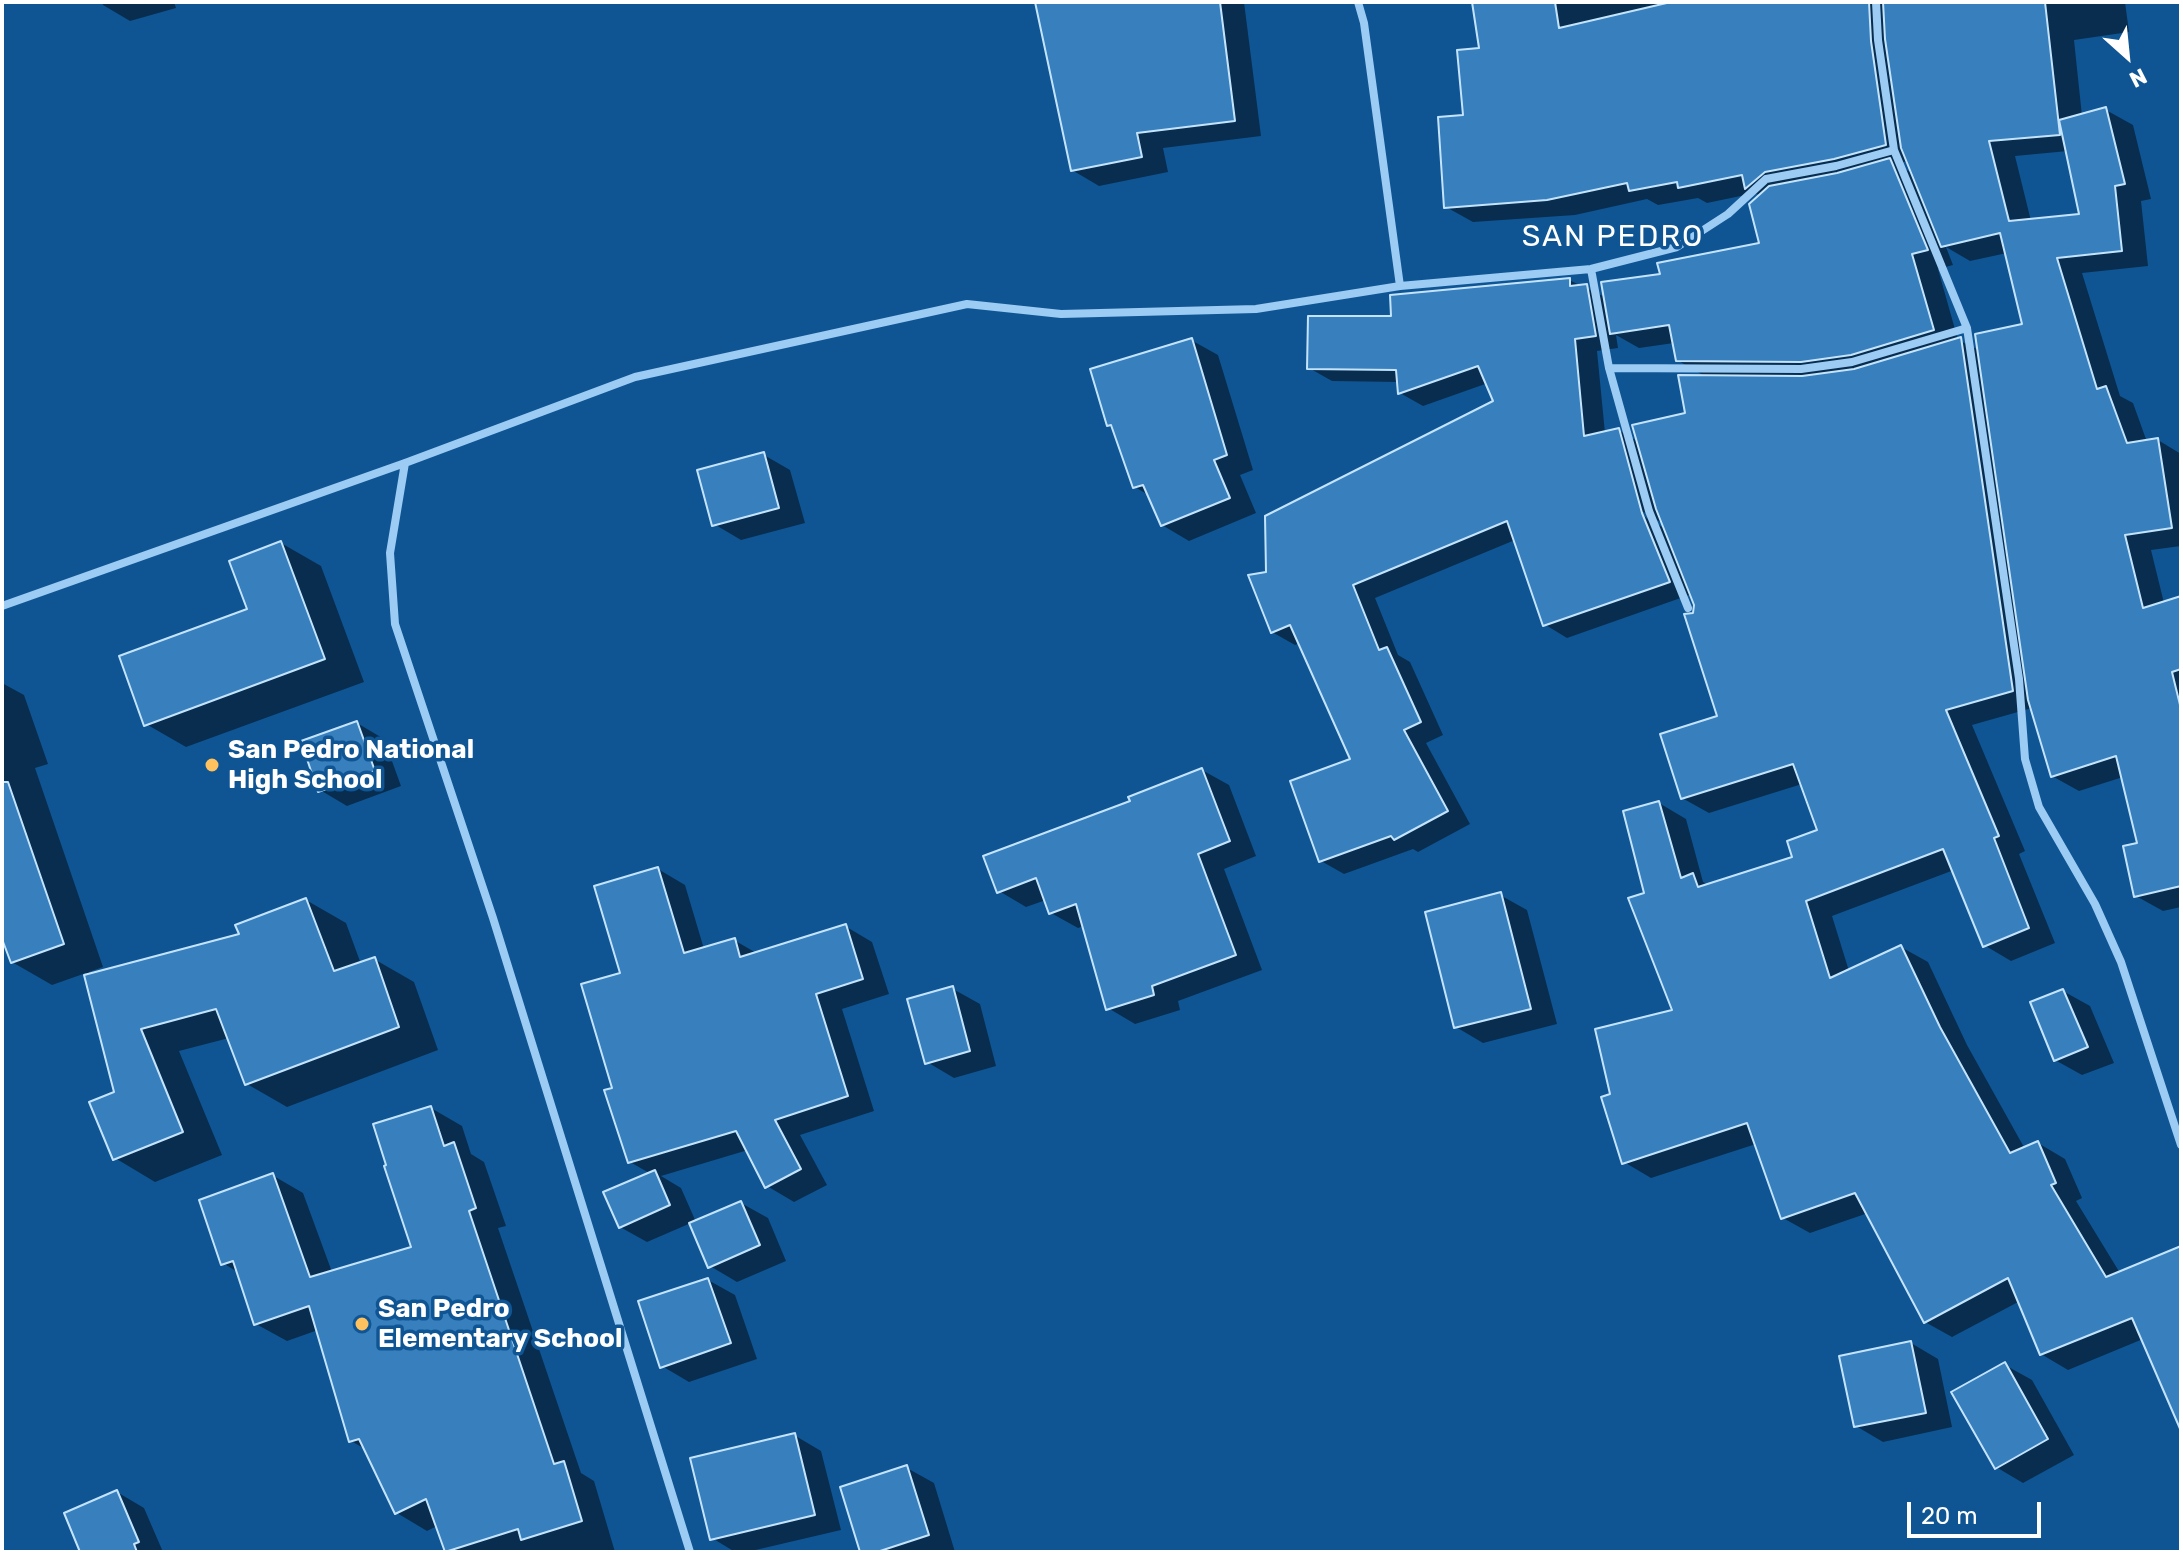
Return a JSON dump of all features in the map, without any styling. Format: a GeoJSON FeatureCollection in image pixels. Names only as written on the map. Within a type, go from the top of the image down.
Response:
{"type":"FeatureCollection","features":[{"type":"Feature","properties":{"kind":"street"},"geometry":{"type":"LineString","coordinates":[[1358,2],[1364,23],[1400,286]]}},
{"type":"Feature","properties":{"kind":"street"},"geometry":{"type":"LineString","coordinates":[[1876,2],[1878,40],[1894,150],[1967,328],[2019,679],[2025,759],[2039,807],[2095,904],[2121,962],[2181,1145]]}},
{"type":"Feature","properties":{"kind":"street"},"geometry":{"type":"LineString","coordinates":[[2,606],[405,463],[635,377],[967,304],[1061,314],[1256,309],[1400,286],[1591,269],[1677,247],[1728,214],[1766,179],[1836,166],[1894,150]]}},
{"type":"Feature","properties":{"kind":"street"},"geometry":{"type":"LineString","coordinates":[[1591,269],[1609,368],[1649,511],[1688,608]]}},
{"type":"Feature","properties":{"kind":"street"},"geometry":{"type":"LineString","coordinates":[[1609,368],[1801,369],[1852,362],[1967,328]]}},
{"type":"Feature","properties":{"kind":"street"},"geometry":{"type":"LineString","coordinates":[[405,463],[390,553],[395,624],[498,933],[690,1552]]}},
{"type":"Feature","properties":{"kind":"building"},"geometry":{"type":"Polygon","coordinates":[[[1035,2],[1220,2],[1235,121],[1137,133],[1142,157],[1071,171],[1035,2]]]}},
{"type":"Feature","properties":{"kind":"building"},"geometry":{"type":"Polygon","coordinates":[[[1472,2],[1555,2],[1559,28],[1671,2],[1869,2],[1871,41],[1886,145],[1765,172],[1745,189],[1742,175],[1678,188],[1677,182],[1629,191],[1627,183],[1547,200],[1444,208],[1438,117],[1463,115],[1457,50],[1479,48],[1472,2]]]}},
{"type":"Feature","properties":{"kind":"building"},"geometry":{"type":"Polygon","coordinates":[[[1883,2],[2045,2],[2060,135],[1989,141],[2009,221],[2079,214],[2059,120],[2106,107],[2125,184],[2115,186],[2122,251],[2057,258],[2097,389],[2106,386],[2127,443],[2158,438],[2172,528],[2125,535],[2143,608],[2181,596],[2181,669],[2172,672],[2181,709],[2181,886],[2134,897],[2123,846],[2137,843],[2116,756],[2051,777],[2028,700],[1975,334],[2022,324],[2000,233],[1941,247],[1901,148],[1885,39],[1883,2]]]}},
{"type":"Feature","properties":{"kind":"building"},"geometry":{"type":"Polygon","coordinates":[[[1890,158],[1928,250],[1912,254],[1934,330],[1851,355],[1801,362],[1676,361],[1669,325],[1610,334],[1601,282],[1660,274],[1657,263],[1759,243],[1749,204],[1769,186],[1837,173],[1890,158]]]}},
{"type":"Feature","properties":{"kind":"building"},"geometry":{"type":"Polygon","coordinates":[[[1570,278],[1570,286],[1587,284],[1596,336],[1575,339],[1584,436],[1619,428],[1642,513],[1670,582],[1543,626],[1507,521],[1353,585],[1379,650],[1387,647],[1421,722],[1404,730],[1448,811],[1394,840],[1391,836],[1319,862],[1290,781],[1350,759],[1290,625],[1271,633],[1248,575],[1266,572],[1265,516],[1493,401],[1478,366],[1398,394],[1396,370],[1307,369],[1308,316],[1391,316],[1390,295],[1570,278]]]}},
{"type":"Feature","properties":{"kind":"building"},"geometry":{"type":"Polygon","coordinates":[[[1961,337],[2013,691],[1946,710],[1999,836],[1994,838],[2029,928],[1983,947],[1943,849],[1806,901],[1830,978],[1901,945],[1940,1027],[2010,1153],[2038,1141],[2056,1183],[2051,1185],[2106,1277],[2181,1246],[2181,1431],[2132,1318],[2040,1355],[2008,1278],[1924,1323],[1855,1193],[1781,1219],[1747,1123],[1622,1164],[1601,1097],[1610,1094],[1595,1029],[1672,1010],[1628,898],[1644,893],[1623,811],[1659,801],[1681,878],[1693,873],[1698,887],[1792,857],[1787,841],[1817,830],[1793,764],[1681,799],[1660,734],[1717,716],[1684,614],[1693,613],[1694,605],[1656,509],[1632,425],[1685,413],[1678,375],[1802,376],[1854,369],[1961,337]]]}},
{"type":"Feature","properties":{"kind":"building"},"geometry":{"type":"Polygon","coordinates":[[[1192,338],[1227,455],[1214,460],[1230,498],[1161,526],[1143,485],[1133,488],[1111,425],[1107,426],[1090,369],[1192,338]]]}},
{"type":"Feature","properties":{"kind":"building"},"geometry":{"type":"Polygon","coordinates":[[[764,452],[779,508],[712,526],[697,470],[764,452]]]}},
{"type":"Feature","properties":{"kind":"building"},"geometry":{"type":"Polygon","coordinates":[[[281,541],[325,659],[144,726],[119,656],[247,609],[229,561],[281,541]]]}},
{"type":"Feature","properties":{"kind":"building"},"geometry":{"type":"Polygon","coordinates":[[[357,721],[375,771],[318,792],[301,741],[357,721]]]}},
{"type":"Feature","properties":{"kind":"building"},"geometry":{"type":"Polygon","coordinates":[[[1202,768],[1230,841],[1198,854],[1236,955],[1152,986],[1154,995],[1106,1010],[1076,904],[1049,914],[1036,878],[997,893],[983,856],[1130,801],[1128,797],[1202,768]]]}},
{"type":"Feature","properties":{"kind":"building"},"geometry":{"type":"Polygon","coordinates":[[[2,782],[8,782],[64,944],[11,963],[2,939],[2,782]]]}},
{"type":"Feature","properties":{"kind":"building"},"geometry":{"type":"Polygon","coordinates":[[[658,867],[684,953],[735,938],[740,957],[846,924],[863,979],[816,994],[848,1096],[775,1120],[801,1169],[765,1188],[736,1131],[628,1163],[604,1090],[612,1088],[581,984],[620,973],[594,886],[658,867]]]}},
{"type":"Feature","properties":{"kind":"building"},"geometry":{"type":"Polygon","coordinates":[[[1501,892],[1531,1009],[1454,1028],[1425,912],[1501,892]]]}},
{"type":"Feature","properties":{"kind":"building"},"geometry":{"type":"Polygon","coordinates":[[[306,898],[334,971],[375,957],[399,1027],[245,1085],[216,1009],[141,1029],[183,1132],[113,1160],[89,1102],[114,1092],[84,975],[239,934],[235,925],[306,898]]]}},
{"type":"Feature","properties":{"kind":"building"},"geometry":{"type":"Polygon","coordinates":[[[953,986],[970,1051],[925,1064],[907,999],[953,986]]]}},
{"type":"Feature","properties":{"kind":"building"},"geometry":{"type":"Polygon","coordinates":[[[2063,989],[2088,1047],[2054,1061],[2030,1002],[2063,989]]]}},
{"type":"Feature","properties":{"kind":"building"},"geometry":{"type":"Polygon","coordinates":[[[431,1106],[444,1146],[454,1142],[476,1208],[469,1211],[554,1464],[564,1461],[582,1521],[521,1540],[518,1529],[445,1552],[426,1499],[395,1514],[359,1439],[349,1442],[309,1306],[254,1325],[233,1261],[221,1265],[199,1200],[273,1173],[310,1277],[411,1247],[373,1124],[431,1106]]]}},
{"type":"Feature","properties":{"kind":"building"},"geometry":{"type":"Polygon","coordinates":[[[655,1170],[670,1205],[619,1228],[603,1192],[655,1170]]]}},
{"type":"Feature","properties":{"kind":"building"},"geometry":{"type":"Polygon","coordinates":[[[741,1201],[760,1245],[708,1268],[689,1223],[741,1201]]]}},
{"type":"Feature","properties":{"kind":"building"},"geometry":{"type":"Polygon","coordinates":[[[708,1278],[731,1343],[660,1368],[638,1301],[708,1278]]]}},
{"type":"Feature","properties":{"kind":"building"},"geometry":{"type":"Polygon","coordinates":[[[1911,1341],[1926,1413],[1854,1427],[1839,1356],[1911,1341]]]}},
{"type":"Feature","properties":{"kind":"building"},"geometry":{"type":"Polygon","coordinates":[[[2005,1362],[2048,1439],[1995,1469],[1951,1392],[2005,1362]]]}},
{"type":"Feature","properties":{"kind":"building"},"geometry":{"type":"Polygon","coordinates":[[[795,1433],[815,1515],[710,1540],[690,1458],[795,1433]]]}},
{"type":"Feature","properties":{"kind":"building"},"geometry":{"type":"Polygon","coordinates":[[[907,1465],[929,1535],[877,1552],[860,1552],[840,1487],[907,1465]]]}},
{"type":"Feature","properties":{"kind":"building"},"geometry":{"type":"Polygon","coordinates":[[[117,1490],[139,1542],[134,1544],[137,1552],[80,1552],[64,1513],[117,1490]]]}},
{"type":"Feature","properties":{"kind":"place","name":"San Pedro National High School"},"geometry":{"type":"Point","coordinates":[212,765]}},
{"type":"Feature","properties":{"kind":"place","name":"San Pedro Elementary School"},"geometry":{"type":"Point","coordinates":[362,1324]}},
{"type":"Feature","properties":{"kind":"district","name":"SAN PEDRO"},"geometry":{"type":"Point","coordinates":[1613,237]}}]}
